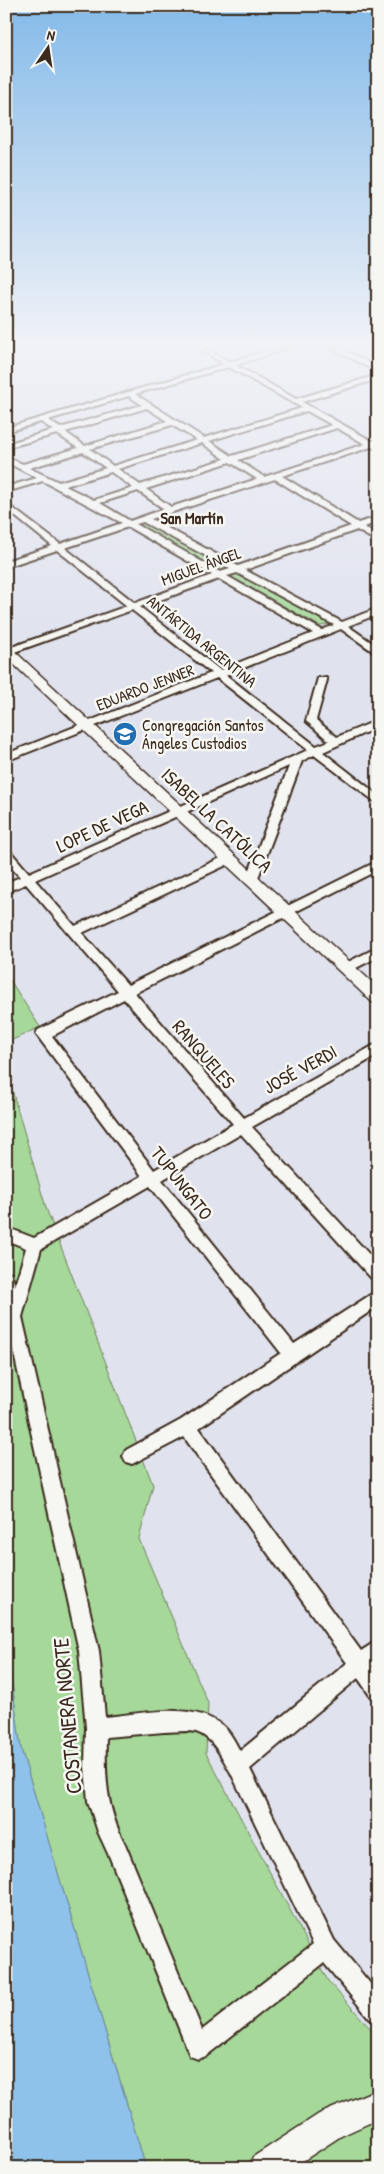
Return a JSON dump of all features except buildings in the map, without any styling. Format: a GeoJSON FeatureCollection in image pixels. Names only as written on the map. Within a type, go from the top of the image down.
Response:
{"type":"FeatureCollection","features":[{"type":"Feature","properties":{"kind":"main road","name":"ISABEL LA CATÓLICA"},"geometry":{"type":"LineString","coordinates":[[7,651],[378,998]]}},
{"type":"Feature","properties":{"kind":"main road"},"geometry":{"type":"LineString","coordinates":[[275,2160],[330,2125],[378,2104]]}},
{"type":"Feature","properties":{"kind":"street"},"geometry":{"type":"LineString","coordinates":[[23,467],[91,447]]}},
{"type":"Feature","properties":{"kind":"street"},"geometry":{"type":"LineString","coordinates":[[59,485],[179,447]]}},
{"type":"Feature","properties":{"kind":"street"},"geometry":{"type":"LineString","coordinates":[[214,447],[264,480]]}},
{"type":"Feature","properties":{"kind":"street"},"geometry":{"type":"LineString","coordinates":[[92,503],[268,447]]}},
{"type":"Feature","properties":{"kind":"street"},"geometry":{"type":"LineString","coordinates":[[6,564],[365,447]]}},
{"type":"Feature","properties":{"kind":"street"},"geometry":{"type":"LineString","coordinates":[[86,449],[170,510]]}},
{"type":"Feature","properties":{"kind":"street"},"geometry":{"type":"LineString","coordinates":[[6,459],[92,503],[320,633]]}},
{"type":"Feature","properties":{"kind":"street"},"geometry":{"type":"LineString","coordinates":[[276,476],[378,539]]}},
{"type":"Feature","properties":{"kind":"street"},"geometry":{"type":"LineString","coordinates":[[6,490],[45,478]]}},
{"type":"Feature","properties":{"kind":"street","name":"ANTÁRTIDA ARGENTINA"},"geometry":{"type":"LineString","coordinates":[[6,505],[378,801]]}},
{"type":"Feature","properties":{"kind":"street"},"geometry":{"type":"LineString","coordinates":[[144,519],[341,625],[378,652]]}},
{"type":"Feature","properties":{"kind":"street","name":"MIGUEL ÁNGEL"},"geometry":{"type":"LineString","coordinates":[[7,651],[378,519]]}},
{"type":"Feature","properties":{"kind":"street","name":"EDUARDO JENNER"},"geometry":{"type":"LineString","coordinates":[[6,758],[378,611]]}},
{"type":"Feature","properties":{"kind":"street"},"geometry":{"type":"LineString","coordinates":[[322,680],[311,720],[335,741]]}},
{"type":"Feature","properties":{"kind":"street","name":"LOPE DE VEGA"},"geometry":{"type":"LineString","coordinates":[[6,888],[178,810],[378,723]]}},
{"type":"Feature","properties":{"kind":"street"},"geometry":{"type":"LineString","coordinates":[[252,880],[298,758]]}},
{"type":"Feature","properties":{"kind":"street","name":"RANQUELES"},"geometry":{"type":"LineString","coordinates":[[6,854],[242,1125],[378,1275]]}},
{"type":"Feature","properties":{"kind":"street"},"geometry":{"type":"LineString","coordinates":[[75,931],[229,858]]}},
{"type":"Feature","properties":{"kind":"street"},"geometry":{"type":"LineString","coordinates":[[126,991],[378,865]]}},
{"type":"Feature","properties":{"kind":"street"},"geometry":{"type":"LineString","coordinates":[[346,968],[378,951]]}},
{"type":"Feature","properties":{"kind":"street","name":"TUPUNGATO"},"geometry":{"type":"LineString","coordinates":[[126,991],[43,1034],[151,1177],[292,1354]]}},
{"type":"Feature","properties":{"kind":"street","name":"JOSÉ VERDI"},"geometry":{"type":"LineString","coordinates":[[35,1245],[378,1048]]}},
{"type":"Feature","properties":{"kind":"street"},"geometry":{"type":"LineString","coordinates":[[6,1233],[35,1245],[15,1315]]}},
{"type":"Feature","properties":{"kind":"street","name":"COSTANERA NORTE"},"geometry":{"type":"LineString","coordinates":[[6,1278],[34,1412],[89,1651],[96,1728],[95,1767],[98,1801],[108,1832],[118,1851],[198,2048],[326,1948]]}},
{"type":"Feature","properties":{"kind":"street"},"geometry":{"type":"LineString","coordinates":[[132,1456],[187,1426],[378,1296]]}},
{"type":"Feature","properties":{"kind":"street"},"geometry":{"type":"LineString","coordinates":[[187,1426],[378,1690]]}},
{"type":"Feature","properties":{"kind":"street"},"geometry":{"type":"LineString","coordinates":[[238,1766],[378,1649]]}},
{"type":"Feature","properties":{"kind":"street"},"geometry":{"type":"LineString","coordinates":[[96,1728],[164,1722],[197,1722],[214,1731],[225,1744],[238,1766],[326,1948],[378,2011]]}},
{"type":"Feature","properties":{"kind":"green space"},"geometry":{"type":"Polygon","coordinates":[[[145,522],[228,567],[228,569],[218,571],[140,528],[138,525],[145,522]]]}},
{"type":"Feature","properties":{"kind":"green space"},"geometry":{"type":"Polygon","coordinates":[[[237,572],[330,621],[330,624],[320,626],[231,577],[232,573],[237,572]]]}},
{"type":"Feature","properties":{"kind":"green space"},"geometry":{"type":"Polygon","coordinates":[[[6,974],[40,1027],[6,1043],[6,974]]]}},
{"type":"Feature","properties":{"kind":"green space"},"geometry":{"type":"Polygon","coordinates":[[[6,1069],[46,1208],[153,1485],[139,1539],[208,1703],[206,1753],[328,1981],[378,2037],[378,2168],[146,2168],[21,1749],[6,1641],[6,1069]]]}},
{"type":"Feature","properties":{"kind":"water"},"geometry":{"type":"Polygon","coordinates":[[[6,1641],[21,1749],[146,2168],[6,2168],[6,1641]]]}},
{"type":"Feature","properties":{"kind":"place","name":"Congregación Santos Ángeles Custodios"},"geometry":{"type":"Point","coordinates":[125,734]}},
{"type":"Feature","properties":{"kind":"district","name":"San Martín"},"geometry":{"type":"Point","coordinates":[192,518]}}]}
